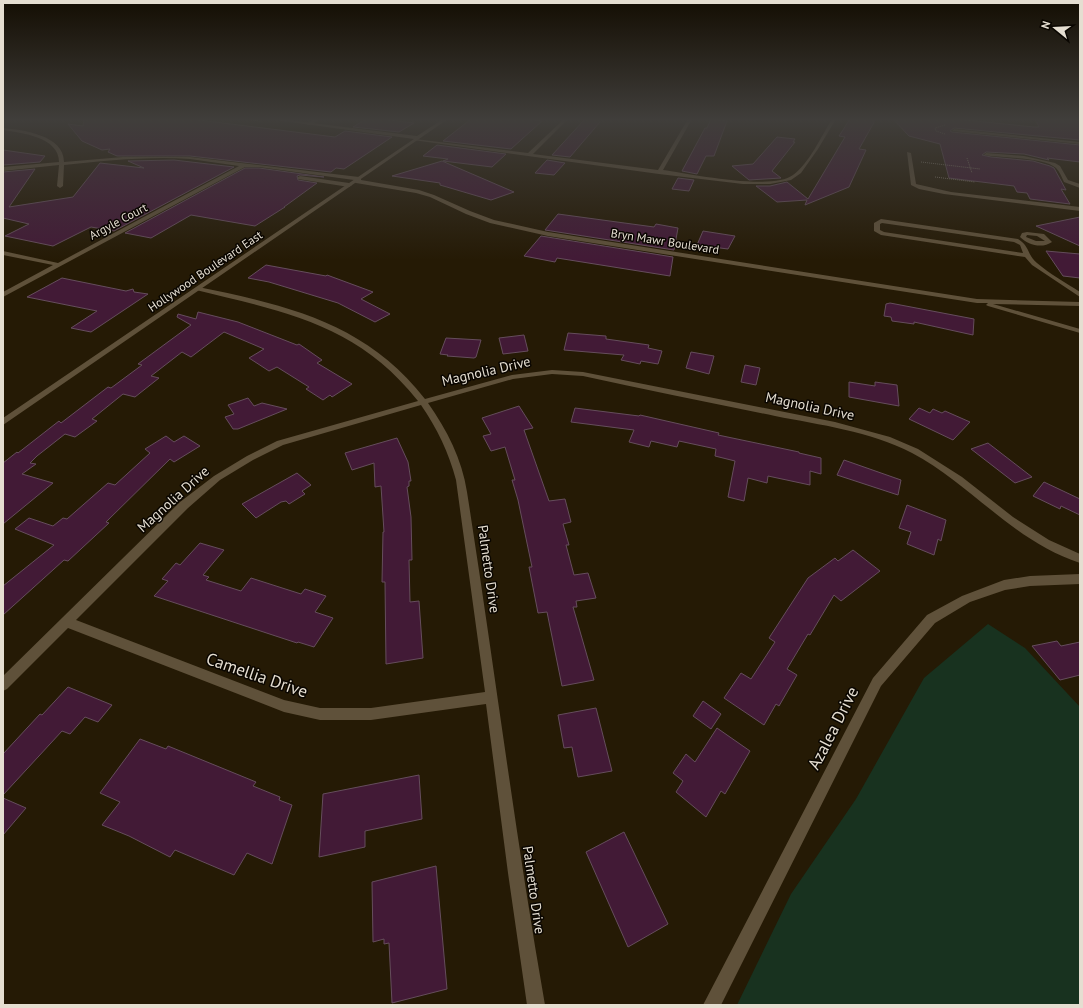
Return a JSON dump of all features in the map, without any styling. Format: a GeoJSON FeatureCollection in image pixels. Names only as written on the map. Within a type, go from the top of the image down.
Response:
{"type":"FeatureCollection","features":[{"type":"Feature","properties":{"kind":"street","name":"Bryn Mawr Boulevard"},"geometry":{"type":"LineString","coordinates":[[3,169],[31,166]]}},
{"type":"Feature","properties":{"kind":"street"},"geometry":{"type":"LineString","coordinates":[[60,166],[60,186]]}},
{"type":"Feature","properties":{"kind":"street","name":"Bryn Mawr Boulevard"},"geometry":{"type":"LineString","coordinates":[[246,166],[249,170],[281,175]]}},
{"type":"Feature","properties":{"kind":"street","name":"Argyle Court"},"geometry":{"type":"LineString","coordinates":[[3,294],[246,166]]}},
{"type":"Feature","properties":{"kind":"street","name":"Bryn Mawr Boulevard"},"geometry":{"type":"LineString","coordinates":[[259,166],[398,187],[439,199],[472,215],[522,229],[977,301],[1080,331]]}},
{"type":"Feature","properties":{"kind":"street","name":"Hollywood Boulevard East"},"geometry":{"type":"LineString","coordinates":[[3,422],[377,166]]}},
{"type":"Feature","properties":{"kind":"street"},"geometry":{"type":"LineString","coordinates":[[613,166],[757,183],[783,181],[800,172],[804,166]]}},
{"type":"Feature","properties":{"kind":"street"},"geometry":{"type":"LineString","coordinates":[[659,172],[662,166]]}},
{"type":"Feature","properties":{"kind":"street"},"geometry":{"type":"LineString","coordinates":[[911,166],[914,186],[940,192],[1080,209]]}},
{"type":"Feature","properties":{"kind":"street"},"geometry":{"type":"LineString","coordinates":[[1057,166],[1066,181],[1080,186]]}},
{"type":"Feature","properties":{"kind":"street"},"geometry":{"type":"LineString","coordinates":[[296,178],[349,186]]}},
{"type":"Feature","properties":{"kind":"street"},"geometry":{"type":"LineString","coordinates":[[1027,255],[883,234],[877,232],[877,223],[881,221],[1011,238],[1023,244],[1027,255],[1034,264],[1080,295]]}},
{"type":"Feature","properties":{"kind":"street"},"geometry":{"type":"LineString","coordinates":[[1020,242],[1028,241]]}},
{"type":"Feature","properties":{"kind":"street"},"geometry":{"type":"LineString","coordinates":[[3,253],[60,264]]}},
{"type":"Feature","properties":{"kind":"street","name":"Palmetto Drive"},"geometry":{"type":"LineString","coordinates":[[198,289],[284,308],[334,328],[357,341],[378,355],[404,379],[436,421],[451,452],[459,473],[474,561],[536,1005]]}},
{"type":"Feature","properties":{"kind":"street","name":"Bryn Mawr Boulevard"},"geometry":{"type":"LineString","coordinates":[[977,301],[1080,304]]}},
{"type":"Feature","properties":{"kind":"street","name":"Magnolia Drive"},"geometry":{"type":"LineString","coordinates":[[3,685],[184,505],[217,478],[250,458],[280,443],[421,401],[518,376],[552,372],[583,374],[866,433],[915,451],[959,480],[1009,520],[1045,543],[1080,559]]}},
{"type":"Feature","properties":{"kind":"street","name":"Azalea Drive"},"geometry":{"type":"LineString","coordinates":[[712,1005],[877,682],[931,618],[966,598],[1004,585],[1030,581],[1080,579]]}},
{"type":"Feature","properties":{"kind":"street","name":"Camellia Drive"},"geometry":{"type":"LineString","coordinates":[[66,622],[284,706],[320,714],[371,714],[492,697]]}},
{"type":"Feature","properties":{"kind":"path"},"geometry":{"type":"LineString","coordinates":[[953,166],[980,169]]}},
{"type":"Feature","properties":{"kind":"path"},"geometry":{"type":"LineString","coordinates":[[970,168],[972,173]]}},
{"type":"Feature","properties":{"kind":"path"},"geometry":{"type":"LineString","coordinates":[[912,174],[975,182]]}},
{"type":"Feature","properties":{"kind":"green space"},"geometry":{"type":"Polygon","coordinates":[[[988,624],[1025,648],[1080,707],[1080,1005],[737,1005],[791,894],[856,799],[924,678],[988,624]]]}},
{"type":"Feature","properties":{"kind":"building"},"geometry":{"type":"Polygon","coordinates":[[[98,166],[127,166],[144,168],[140,166],[234,167],[114,231],[91,227],[53,246],[5,236],[29,224],[3,218],[3,172],[35,169],[9,207],[73,197],[98,166]]]}},
{"type":"Feature","properties":{"kind":"building"},"geometry":{"type":"Polygon","coordinates":[[[278,166],[348,166],[344,169],[336,168],[331,172],[278,166]]]}},
{"type":"Feature","properties":{"kind":"building"},"geometry":{"type":"Polygon","coordinates":[[[425,166],[454,166],[514,192],[491,200],[440,185],[440,183],[392,176],[425,166]]]}},
{"type":"Feature","properties":{"kind":"building"},"geometry":{"type":"Polygon","coordinates":[[[541,166],[562,166],[554,175],[535,173],[541,166]]]}},
{"type":"Feature","properties":{"kind":"building"},"geometry":{"type":"Polygon","coordinates":[[[685,166],[701,166],[697,174],[682,171],[685,166]]]}},
{"type":"Feature","properties":{"kind":"building"},"geometry":{"type":"Polygon","coordinates":[[[732,166],[776,166],[772,171],[781,178],[749,180],[732,166]]]}},
{"type":"Feature","properties":{"kind":"building"},"geometry":{"type":"Polygon","coordinates":[[[828,166],[859,166],[849,187],[805,205],[807,200],[777,202],[756,186],[770,186],[787,182],[808,199],[828,166]]]}},
{"type":"Feature","properties":{"kind":"building"},"geometry":{"type":"Polygon","coordinates":[[[946,166],[1050,166],[1054,168],[1066,190],[1061,189],[1070,204],[1030,199],[1027,193],[1017,192],[1014,186],[949,178],[946,166]]]}},
{"type":"Feature","properties":{"kind":"building"},"geometry":{"type":"Polygon","coordinates":[[[245,168],[259,168],[324,177],[297,176],[298,180],[317,183],[285,207],[255,226],[191,215],[151,238],[125,233],[245,168]]]}},
{"type":"Feature","properties":{"kind":"building"},"geometry":{"type":"Polygon","coordinates":[[[678,178],[694,180],[689,191],[672,189],[678,178]]]}},
{"type":"Feature","properties":{"kind":"building"},"geometry":{"type":"Polygon","coordinates":[[[558,214],[654,227],[656,224],[678,228],[674,250],[545,230],[558,214]]]}},
{"type":"Feature","properties":{"kind":"building"},"geometry":{"type":"Polygon","coordinates":[[[1080,217],[1080,246],[1036,226],[1080,217]]]}},
{"type":"Feature","properties":{"kind":"building"},"geometry":{"type":"Polygon","coordinates":[[[703,231],[735,236],[728,249],[697,245],[703,231]]]}},
{"type":"Feature","properties":{"kind":"building"},"geometry":{"type":"Polygon","coordinates":[[[541,236],[673,257],[670,276],[557,258],[555,262],[524,256],[541,236]]]}},
{"type":"Feature","properties":{"kind":"building"},"geometry":{"type":"Polygon","coordinates":[[[1046,251],[1080,254],[1080,278],[1063,276],[1046,251]]]}},
{"type":"Feature","properties":{"kind":"building"},"geometry":{"type":"Polygon","coordinates":[[[266,265],[327,275],[373,292],[361,299],[390,314],[375,322],[338,303],[269,282],[248,278],[266,265]]]}},
{"type":"Feature","properties":{"kind":"building"},"geometry":{"type":"Polygon","coordinates":[[[62,278],[126,291],[133,289],[134,292],[148,294],[91,332],[71,328],[97,311],[27,297],[62,278]]]}},
{"type":"Feature","properties":{"kind":"building"},"geometry":{"type":"Polygon","coordinates":[[[890,303],[974,319],[973,335],[914,322],[914,324],[892,321],[891,317],[884,316],[886,304],[890,303]]]}},
{"type":"Feature","properties":{"kind":"building"},"geometry":{"type":"Polygon","coordinates":[[[198,312],[238,322],[297,345],[299,344],[322,360],[317,363],[352,384],[332,397],[330,395],[323,400],[306,389],[309,387],[277,367],[269,371],[249,358],[264,349],[224,332],[191,357],[182,352],[151,376],[159,378],[135,397],[123,394],[92,419],[97,421],[75,437],[65,434],[37,456],[30,463],[36,464],[22,474],[53,483],[3,524],[3,463],[59,421],[61,423],[108,387],[111,388],[142,365],[138,364],[191,325],[177,317],[178,314],[196,319],[198,312]]]}},
{"type":"Feature","properties":{"kind":"building"},"geometry":{"type":"Polygon","coordinates":[[[568,333],[606,336],[606,339],[649,345],[648,348],[662,351],[658,364],[641,361],[640,364],[621,360],[624,355],[564,350],[568,333]]]}},
{"type":"Feature","properties":{"kind":"building"},"geometry":{"type":"Polygon","coordinates":[[[524,335],[528,351],[503,354],[499,338],[524,335]]]}},
{"type":"Feature","properties":{"kind":"building"},"geometry":{"type":"Polygon","coordinates":[[[446,338],[481,340],[476,357],[447,356],[448,355],[440,354],[446,338]]]}},
{"type":"Feature","properties":{"kind":"building"},"geometry":{"type":"Polygon","coordinates":[[[691,352],[714,356],[709,374],[686,368],[691,352]]]}},
{"type":"Feature","properties":{"kind":"building"},"geometry":{"type":"Polygon","coordinates":[[[745,365],[760,368],[756,385],[741,382],[745,365]]]}},
{"type":"Feature","properties":{"kind":"building"},"geometry":{"type":"Polygon","coordinates":[[[849,382],[875,386],[875,382],[897,385],[899,406],[849,397],[849,382]]]}},
{"type":"Feature","properties":{"kind":"building"},"geometry":{"type":"Polygon","coordinates":[[[248,398],[254,406],[262,403],[287,409],[238,429],[233,429],[225,417],[234,414],[228,405],[248,398]]]}},
{"type":"Feature","properties":{"kind":"building"},"geometry":{"type":"Polygon","coordinates":[[[519,406],[533,428],[524,430],[549,501],[565,499],[571,522],[563,524],[569,545],[566,545],[574,575],[588,573],[596,598],[576,601],[577,607],[573,607],[594,680],[562,686],[547,612],[538,613],[529,567],[532,567],[518,500],[512,480],[515,480],[505,447],[491,451],[483,436],[491,434],[482,418],[519,406]]]}},
{"type":"Feature","properties":{"kind":"building"},"geometry":{"type":"Polygon","coordinates":[[[575,408],[640,415],[719,433],[718,435],[799,452],[821,458],[821,474],[810,471],[810,485],[768,476],[767,483],[748,478],[744,501],[728,497],[735,461],[715,456],[716,449],[679,441],[677,447],[651,441],[649,447],[629,442],[634,430],[571,422],[575,408]]]}},
{"type":"Feature","properties":{"kind":"building"},"geometry":{"type":"Polygon","coordinates":[[[919,408],[930,413],[933,409],[942,413],[945,411],[970,422],[953,440],[909,419],[919,408]]]}},
{"type":"Feature","properties":{"kind":"building"},"geometry":{"type":"Polygon","coordinates":[[[166,436],[174,442],[184,436],[200,446],[174,462],[170,459],[106,522],[109,523],[68,561],[64,560],[3,615],[3,586],[54,545],[15,529],[29,518],[53,526],[63,518],[67,519],[108,483],[115,485],[150,453],[145,449],[166,436]]]}},
{"type":"Feature","properties":{"kind":"building"},"geometry":{"type":"Polygon","coordinates":[[[397,438],[408,462],[411,481],[409,481],[409,486],[407,487],[411,517],[412,560],[409,560],[410,602],[419,601],[423,658],[386,664],[385,582],[382,582],[384,532],[381,486],[375,487],[374,463],[352,470],[345,453],[397,438]]]}},
{"type":"Feature","properties":{"kind":"building"},"geometry":{"type":"Polygon","coordinates":[[[988,443],[1032,477],[1015,483],[971,449],[988,443]]]}},
{"type":"Feature","properties":{"kind":"building"},"geometry":{"type":"Polygon","coordinates":[[[844,460],[901,480],[898,495],[837,475],[844,460]]]}},
{"type":"Feature","properties":{"kind":"building"},"geometry":{"type":"Polygon","coordinates":[[[297,473],[311,485],[302,491],[305,494],[289,504],[286,501],[281,502],[256,518],[242,504],[297,473]]]}},
{"type":"Feature","properties":{"kind":"building"},"geometry":{"type":"Polygon","coordinates":[[[1044,482],[1080,499],[1080,515],[1061,506],[1060,509],[1033,496],[1044,482]]]}},
{"type":"Feature","properties":{"kind":"building"},"geometry":{"type":"Polygon","coordinates":[[[907,505],[946,520],[941,541],[938,539],[934,555],[907,544],[911,532],[899,528],[907,505]]]}},
{"type":"Feature","properties":{"kind":"building"},"geometry":{"type":"Polygon","coordinates":[[[200,543],[224,550],[203,575],[209,577],[206,580],[241,591],[251,578],[301,594],[305,589],[326,596],[315,612],[333,618],[314,647],[298,642],[297,643],[154,596],[168,581],[162,579],[176,563],[180,565],[200,543]]]}},
{"type":"Feature","properties":{"kind":"building"},"geometry":{"type":"Polygon","coordinates":[[[853,550],[880,571],[841,601],[834,595],[787,669],[797,675],[779,706],[776,704],[764,725],[724,698],[741,673],[751,679],[775,642],[769,638],[808,578],[835,558],[838,561],[853,550]]]}},
{"type":"Feature","properties":{"kind":"building"},"geometry":{"type":"Polygon","coordinates":[[[1057,641],[1061,646],[1080,642],[1080,675],[1060,680],[1032,646],[1057,641]]]}},
{"type":"Feature","properties":{"kind":"building"},"geometry":{"type":"Polygon","coordinates":[[[68,687],[112,705],[98,722],[85,717],[70,734],[62,731],[3,795],[3,754],[40,714],[42,715],[68,687]]]}},
{"type":"Feature","properties":{"kind":"building"},"geometry":{"type":"Polygon","coordinates":[[[703,701],[721,714],[711,729],[693,716],[703,701]]]}},
{"type":"Feature","properties":{"kind":"building"},"geometry":{"type":"Polygon","coordinates":[[[596,708],[612,771],[578,777],[572,747],[564,748],[558,715],[596,708]]]}},
{"type":"Feature","properties":{"kind":"building"},"geometry":{"type":"Polygon","coordinates":[[[717,728],[750,751],[725,794],[721,791],[706,817],[676,792],[683,781],[673,773],[686,754],[695,762],[717,728]]]}},
{"type":"Feature","properties":{"kind":"building"},"geometry":{"type":"Polygon","coordinates":[[[140,739],[166,749],[168,746],[256,782],[253,786],[280,797],[279,800],[292,805],[272,864],[247,853],[234,875],[175,850],[170,857],[129,836],[102,825],[120,802],[100,793],[140,739]]]}},
{"type":"Feature","properties":{"kind":"building"},"geometry":{"type":"Polygon","coordinates":[[[419,775],[422,819],[365,831],[365,847],[319,857],[323,794],[419,775]]]}},
{"type":"Feature","properties":{"kind":"building"},"geometry":{"type":"Polygon","coordinates":[[[3,798],[26,808],[3,835],[3,798]]]}},
{"type":"Feature","properties":{"kind":"building"},"geometry":{"type":"Polygon","coordinates":[[[624,832],[668,924],[628,947],[586,852],[624,832]]]}},
{"type":"Feature","properties":{"kind":"building"},"geometry":{"type":"Polygon","coordinates":[[[436,866],[447,989],[392,1003],[389,943],[384,944],[384,939],[373,942],[372,882],[436,866]]]}}]}
